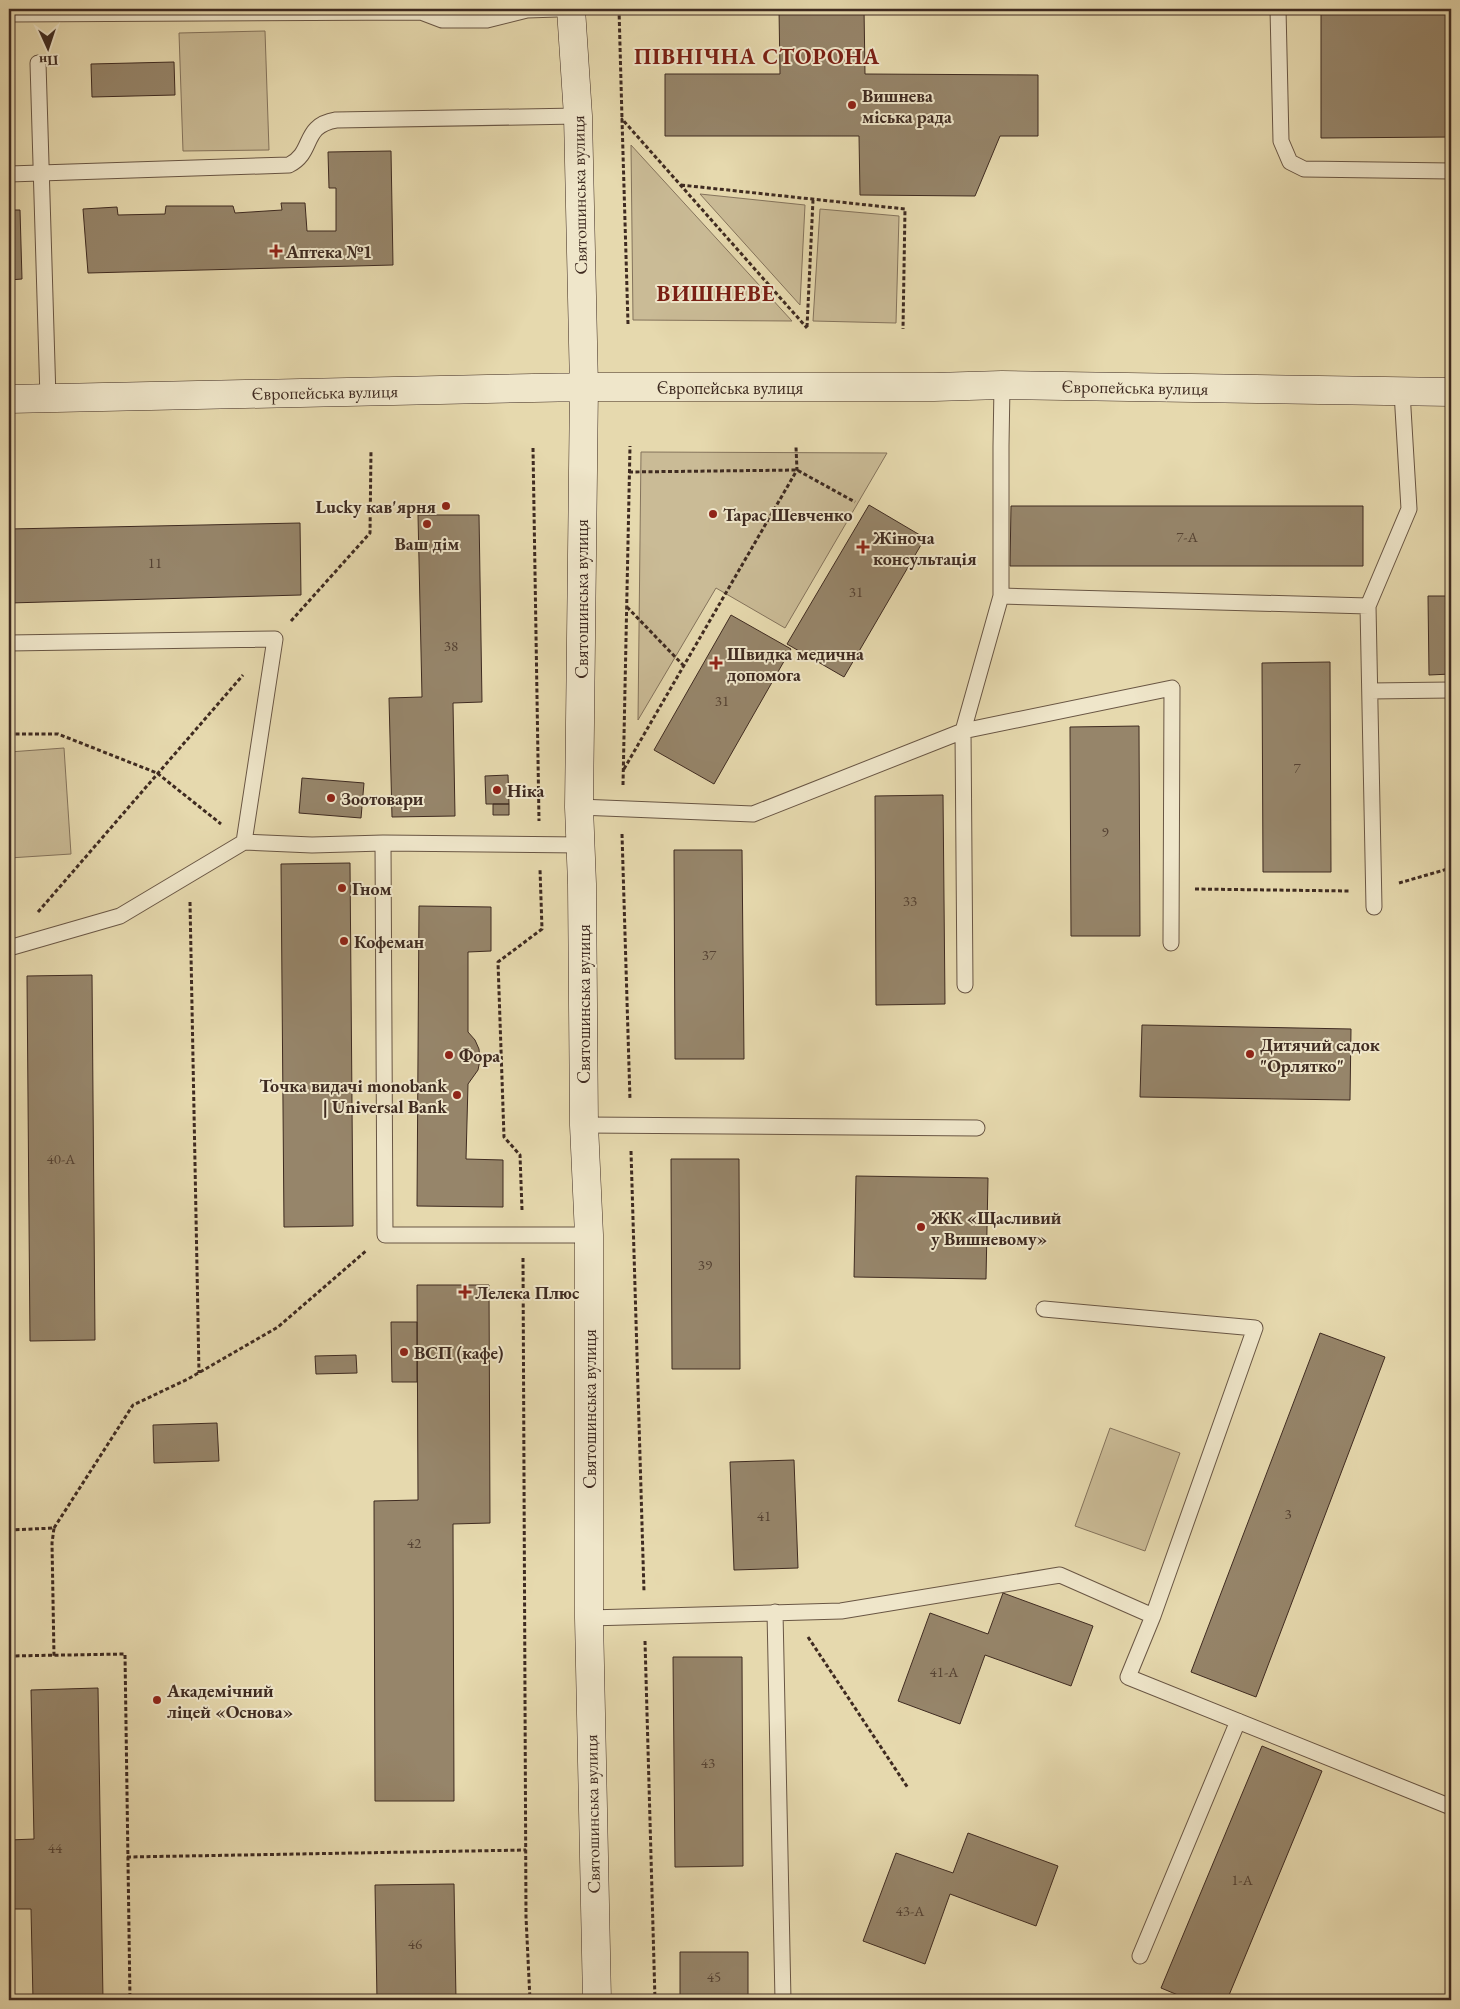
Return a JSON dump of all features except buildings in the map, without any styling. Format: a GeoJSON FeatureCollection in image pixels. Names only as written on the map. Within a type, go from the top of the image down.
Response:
{"type":"FeatureCollection","features":[{"type":"Feature","properties":{"kind":"street","name":"Святошинська вулиця"},"geometry":{"type":"LineString","coordinates":[[571,9],[578,116],[584,387],[579,807],[584,1125],[589,1235],[589,1618],[597,2000]]}},
{"type":"Feature","properties":{"kind":"street","name":"Європейська вулиця"},"geometry":{"type":"LineString","coordinates":[[9,399],[584,387],[934,387],[1002,385],[1451,392]]}},
{"type":"Feature","properties":{"kind":"lane"},"geometry":{"type":"LineString","coordinates":[[9,14],[423,10],[442,20],[487,20],[526,9],[558,9]]}},
{"type":"Feature","properties":{"kind":"lane"},"geometry":{"type":"LineString","coordinates":[[1278,9],[1281,141],[1290,162],[1304,169],[1451,171]]}},
{"type":"Feature","properties":{"kind":"lane"},"geometry":{"type":"LineString","coordinates":[[38,63],[48,398]]}},
{"type":"Feature","properties":{"kind":"lane"},"geometry":{"type":"LineString","coordinates":[[9,174],[289,166],[298,161],[304,153],[316,128],[324,122],[336,120],[578,116]]}},
{"type":"Feature","properties":{"kind":"lane"},"geometry":{"type":"LineString","coordinates":[[965,985],[963,731],[1001,596],[1000,446],[1002,385]]}},
{"type":"Feature","properties":{"kind":"lane"},"geometry":{"type":"LineString","coordinates":[[1374,908],[1368,606],[1409,509],[1402,392]]}},
{"type":"Feature","properties":{"kind":"lane"},"geometry":{"type":"LineString","coordinates":[[1001,596],[1368,606]]}},
{"type":"Feature","properties":{"kind":"lane"},"geometry":{"type":"LineString","coordinates":[[9,643],[275,639],[244,842]]}},
{"type":"Feature","properties":{"kind":"lane"},"geometry":{"type":"LineString","coordinates":[[579,807],[622,807],[754,814],[963,731],[1172,688],[1171,944]]}},
{"type":"Feature","properties":{"kind":"lane"},"geometry":{"type":"LineString","coordinates":[[1370,692],[1451,690]]}},
{"type":"Feature","properties":{"kind":"lane"},"geometry":{"type":"LineString","coordinates":[[9,948],[120,916],[244,842],[312,845],[383,843],[581,845]]}},
{"type":"Feature","properties":{"kind":"lane"},"geometry":{"type":"LineString","coordinates":[[383,843],[385,1235],[589,1235]]}},
{"type":"Feature","properties":{"kind":"lane"},"geometry":{"type":"LineString","coordinates":[[584,1125],[977,1128]]}},
{"type":"Feature","properties":{"kind":"lane"},"geometry":{"type":"LineString","coordinates":[[1044,1309],[1255,1328],[1153,1616],[1128,1677],[1451,1807]]}},
{"type":"Feature","properties":{"kind":"lane"},"geometry":{"type":"LineString","coordinates":[[589,1618],[841,1611],[1060,1575],[1153,1616]]}},
{"type":"Feature","properties":{"kind":"lane"},"geometry":{"type":"LineString","coordinates":[[775,1612],[783,2000]]}},
{"type":"Feature","properties":{"kind":"lane"},"geometry":{"type":"LineString","coordinates":[[1140,1956],[1238,1721]]}},
{"type":"Feature","properties":{"kind":"path"},"geometry":{"type":"LineString","coordinates":[[618,9],[628,324]]}},
{"type":"Feature","properties":{"kind":"path"},"geometry":{"type":"LineString","coordinates":[[622,119],[807,328],[813,200]]}},
{"type":"Feature","properties":{"kind":"path"},"geometry":{"type":"LineString","coordinates":[[681,185],[905,209],[903,329]]}},
{"type":"Feature","properties":{"kind":"path"},"geometry":{"type":"LineString","coordinates":[[630,446],[622,807],[655,2000]]}},
{"type":"Feature","properties":{"kind":"path"},"geometry":{"type":"LineString","coordinates":[[624,770],[797,470],[796,447]]}},
{"type":"Feature","properties":{"kind":"path"},"geometry":{"type":"LineString","coordinates":[[34,916],[156,773],[370,533],[371,450]]}},
{"type":"Feature","properties":{"kind":"path"},"geometry":{"type":"LineString","coordinates":[[629,472],[797,470],[855,502]]}},
{"type":"Feature","properties":{"kind":"path"},"geometry":{"type":"LineString","coordinates":[[627,607],[683,665]]}},
{"type":"Feature","properties":{"kind":"path"},"geometry":{"type":"LineString","coordinates":[[9,734],[58,734],[156,773],[244,842]]}},
{"type":"Feature","properties":{"kind":"path"},"geometry":{"type":"LineString","coordinates":[[1171,889],[1373,891],[1451,868]]}},
{"type":"Feature","properties":{"kind":"path"},"geometry":{"type":"LineString","coordinates":[[190,874],[199,1373]]}},
{"type":"Feature","properties":{"kind":"path"},"geometry":{"type":"LineString","coordinates":[[54,1656],[52,1543],[54,1528],[133,1406],[199,1373],[278,1327],[385,1235]]}},
{"type":"Feature","properties":{"kind":"path"},"geometry":{"type":"LineString","coordinates":[[9,1530],[54,1528]]}},
{"type":"Feature","properties":{"kind":"path"},"geometry":{"type":"LineString","coordinates":[[791,1612],[908,1788]]}},
{"type":"Feature","properties":{"kind":"path"},"geometry":{"type":"LineString","coordinates":[[9,1656],[125,1654],[130,2000]]}},
{"type":"Feature","properties":{"kind":"path"},"geometry":{"type":"LineString","coordinates":[[128,1857],[526,1850]]}},
{"type":"Feature","properties":{"kind":"shaded area"},"geometry":{"type":"Polygon","coordinates":[[[265,31],[269,150],[183,151],[179,33],[265,31]]]}},
{"type":"Feature","properties":{"kind":"shaded area"},"geometry":{"type":"Polygon","coordinates":[[[631,145],[792,321],[633,320],[631,145]]]}},
{"type":"Feature","properties":{"kind":"shaded area"},"geometry":{"type":"Polygon","coordinates":[[[700,194],[805,205],[800,305],[700,194]]]}},
{"type":"Feature","properties":{"kind":"shaded area"},"geometry":{"type":"Polygon","coordinates":[[[820,209],[899,216],[896,323],[813,321],[820,209]]]}},
{"type":"Feature","properties":{"kind":"shaded area"},"geometry":{"type":"Polygon","coordinates":[[[641,452],[887,453],[785,628],[716,588],[638,720],[641,452]]]}},
{"type":"Feature","properties":{"kind":"shaded area"},"geometry":{"type":"Polygon","coordinates":[[[64,748],[71,854],[9,858],[9,752],[64,748]]]}},
{"type":"Feature","properties":{"kind":"shaded area"},"geometry":{"type":"Polygon","coordinates":[[[1110,1428],[1180,1453],[1145,1551],[1075,1526],[1110,1428]]]}},
{"type":"Feature","properties":{"kind":"place","name":"Вишнева міська рада"},"geometry":{"type":"Point","coordinates":[852,105]}},
{"type":"Feature","properties":{"kind":"place","name":"Аптека №1"},"geometry":{"type":"Point","coordinates":[276,251]}},
{"type":"Feature","properties":{"kind":"place","name":"Lucky кав'ярня"},"geometry":{"type":"Point","coordinates":[446,506]}},
{"type":"Feature","properties":{"kind":"place","name":"Тарас Шевченко"},"geometry":{"type":"Point","coordinates":[713,514]}},
{"type":"Feature","properties":{"kind":"place","name":"Ваш дім"},"geometry":{"type":"Point","coordinates":[427,524]}},
{"type":"Feature","properties":{"kind":"place","name":"Жіноча консультація"},"geometry":{"type":"Point","coordinates":[863,547]}},
{"type":"Feature","properties":{"kind":"place","name":"Швидка медична допомога"},"geometry":{"type":"Point","coordinates":[716,663]}},
{"type":"Feature","properties":{"kind":"place","name":"Ніка"},"geometry":{"type":"Point","coordinates":[497,790]}},
{"type":"Feature","properties":{"kind":"place","name":"Зоотовари"},"geometry":{"type":"Point","coordinates":[331,798]}},
{"type":"Feature","properties":{"kind":"place","name":"Гном"},"geometry":{"type":"Point","coordinates":[342,888]}},
{"type":"Feature","properties":{"kind":"place","name":"Кофеман"},"geometry":{"type":"Point","coordinates":[344,941]}},
{"type":"Feature","properties":{"kind":"place","name":"Дитячий садок \"Орлятко\""},"geometry":{"type":"Point","coordinates":[1250,1054]}},
{"type":"Feature","properties":{"kind":"place","name":"Фора"},"geometry":{"type":"Point","coordinates":[449,1055]}},
{"type":"Feature","properties":{"kind":"place","name":"Точка видачі monobank | Universal Bank"},"geometry":{"type":"Point","coordinates":[457,1095]}},
{"type":"Feature","properties":{"kind":"place","name":"ЖК «Щасливий у Вишневому»"},"geometry":{"type":"Point","coordinates":[921,1227]}},
{"type":"Feature","properties":{"kind":"place","name":"Лелека Плюс"},"geometry":{"type":"Point","coordinates":[465,1292]}},
{"type":"Feature","properties":{"kind":"place","name":"ВСП (кафе)"},"geometry":{"type":"Point","coordinates":[404,1352]}},
{"type":"Feature","properties":{"kind":"place","name":"Академічний ліцей «Основа»"},"geometry":{"type":"Point","coordinates":[157,1700]}},
{"type":"Feature","properties":{"kind":"district","name":"ПІВНІЧНА СТОРОНА"},"geometry":{"type":"Point","coordinates":[757,56]}},
{"type":"Feature","properties":{"kind":"district","name":"ВИШНЕВЕ"},"geometry":{"type":"Point","coordinates":[716,293]}}]}
